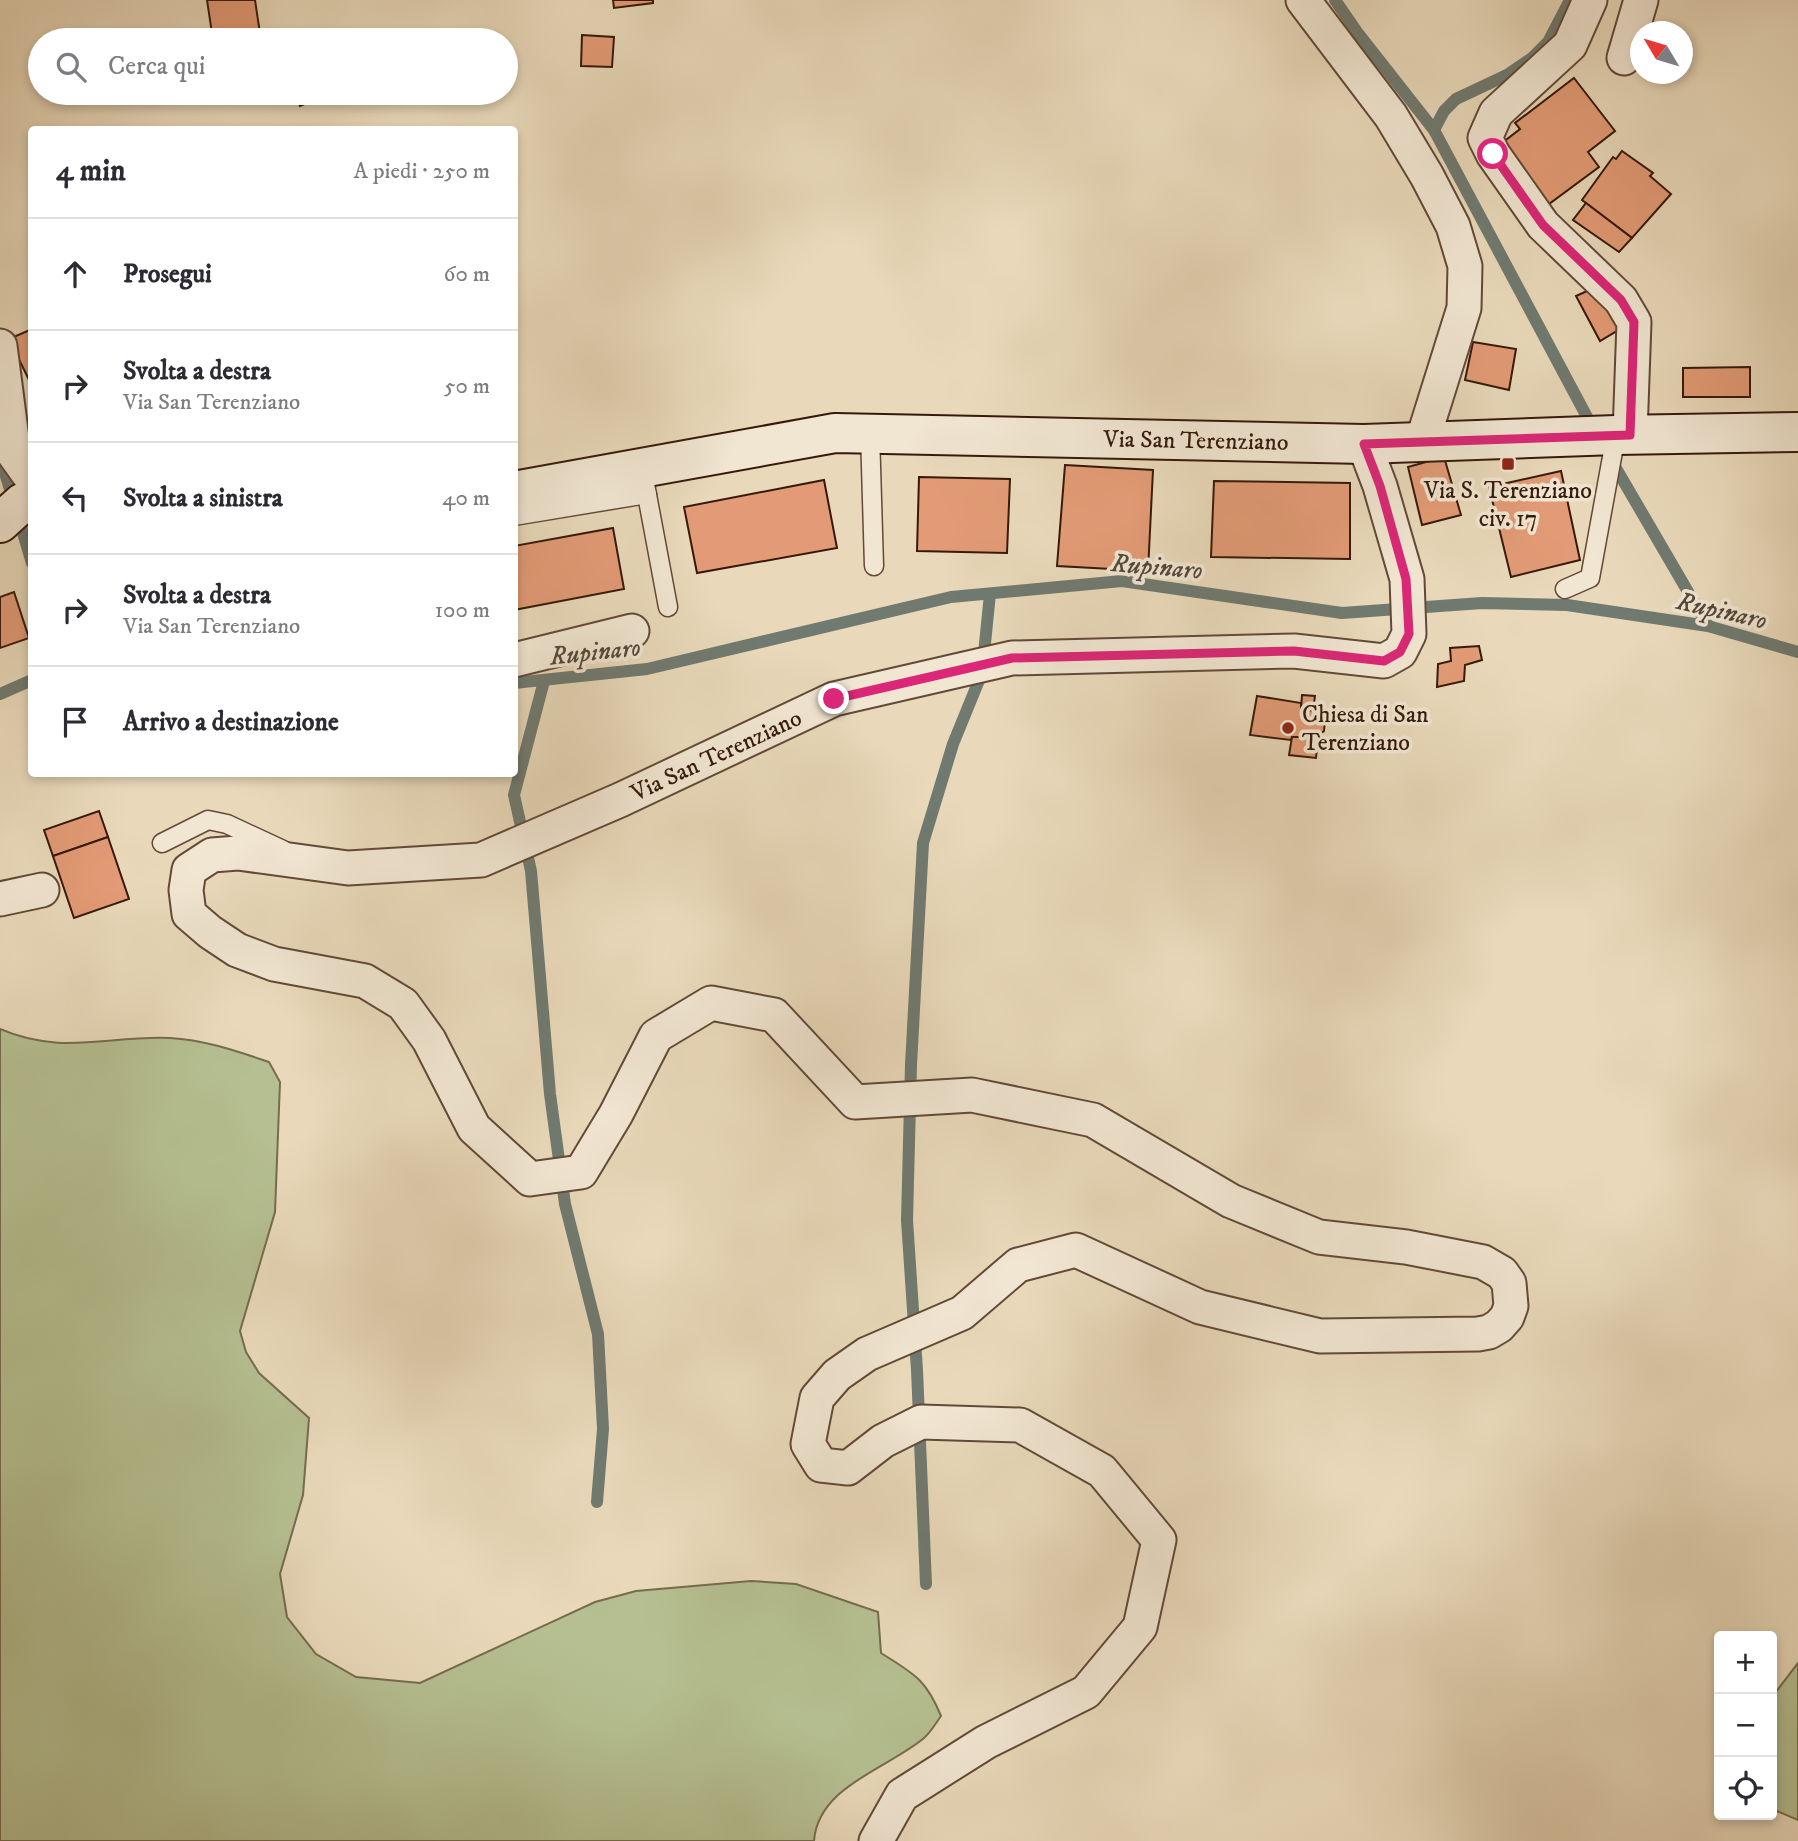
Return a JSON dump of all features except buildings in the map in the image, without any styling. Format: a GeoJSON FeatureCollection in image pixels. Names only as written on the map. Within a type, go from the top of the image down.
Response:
{"type":"FeatureCollection","features":[{"type":"Feature","properties":{"kind":"street"},"geometry":{"type":"LineString","coordinates":[[1303,0],[1391,116],[1453,226],[1465,266],[1464,308],[1422,442]]}},
{"type":"Feature","properties":{"kind":"street"},"geometry":{"type":"LineString","coordinates":[[1590,0],[1570,45],[1496,113],[1485,138],[1493,154],[1543,225],[1621,300],[1634,322],[1623,435]]}},
{"type":"Feature","properties":{"kind":"street"},"geometry":{"type":"LineString","coordinates":[[1624,58],[1641,0]]}},
{"type":"Feature","properties":{"kind":"street"},"geometry":{"type":"LineString","coordinates":[[0,346],[14,454],[28,473]]}},
{"type":"Feature","properties":{"kind":"street","name":"Via San Terenziano"},"geometry":{"type":"LineString","coordinates":[[518,491],[644,481],[835,433],[1364,444],[1798,432]]}},
{"type":"Feature","properties":{"kind":"street","name":"Via San Terenziano"},"geometry":{"type":"LineString","coordinates":[[876,1841],[902,1796],[986,1742],[1086,1692],[1140,1627],[1160,1540],[1102,1471],[1020,1425],[921,1422],[883,1441],[848,1468],[821,1465],[808,1444],[817,1398],[837,1375],[867,1354],[962,1313],[1018,1265],[1076,1250],[1200,1307],[1321,1336],[1489,1332],[1507,1317],[1511,1306],[1509,1283],[1502,1273],[1483,1262],[1419,1249],[1319,1237],[1231,1201],[1093,1120],[972,1095],[855,1102],[774,1015],[711,1003],[656,1036],[616,1114],[581,1172],[530,1179],[474,1128],[429,1040],[403,1004],[365,981],[274,964],[237,950],[189,914],[186,890],[189,870],[212,855],[238,853],[348,868],[481,860],[620,800],[834,699],[1012,658],[1294,651],[1384,661],[1400,652],[1409,634],[1406,579],[1380,486],[1364,444]]}},
{"type":"Feature","properties":{"kind":"street"},"geometry":{"type":"LineString","coordinates":[[0,523],[28,500]]}},
{"type":"Feature","properties":{"kind":"street"},"geometry":{"type":"LineString","coordinates":[[518,659],[632,631]]}},
{"type":"Feature","properties":{"kind":"street"},"geometry":{"type":"LineString","coordinates":[[0,899],[42,890]]}},
{"type":"Feature","properties":{"kind":"lane"},"geometry":{"type":"LineString","coordinates":[[870,433],[874,566]]}},
{"type":"Feature","properties":{"kind":"lane"},"geometry":{"type":"LineString","coordinates":[[1565,589],[1590,578],[1594,568],[1595,545],[1623,435]]}},
{"type":"Feature","properties":{"kind":"lane"},"geometry":{"type":"LineString","coordinates":[[518,515],[644,481],[668,607]]}},
{"type":"Feature","properties":{"kind":"lane"},"geometry":{"type":"LineString","coordinates":[[162,843],[208,820],[228,824],[308,863]]}},
{"type":"Feature","properties":{"kind":"green space"},"geometry":{"type":"Polygon","coordinates":[[[0,1029],[23,1037],[65,1043],[148,1038],[196,1041],[269,1062],[280,1082],[275,1212],[240,1331],[246,1352],[259,1373],[309,1418],[303,1495],[280,1574],[287,1617],[316,1654],[356,1677],[420,1683],[595,1602],[636,1591],[751,1581],[796,1584],[878,1612],[881,1653],[918,1678],[941,1716],[931,1730],[909,1749],[841,1792],[818,1822],[814,1841],[0,1841],[0,1029]]]}},
{"type":"Feature","properties":{"kind":"green space"},"geometry":{"type":"Polygon","coordinates":[[[1798,1663],[1798,1820],[1777,1811],[1777,1690],[1798,1663]]]}},
{"type":"Feature","properties":{"kind":"waterway"},"geometry":{"type":"LineString","coordinates":[[1335,0],[1434,130],[1594,430]]}},
{"type":"Feature","properties":{"kind":"waterway"},"geometry":{"type":"LineString","coordinates":[[1434,130],[1444,111],[1456,99],[1507,75],[1532,58],[1548,42],[1570,0]]}},
{"type":"Feature","properties":{"kind":"waterway"},"geometry":{"type":"LineString","coordinates":[[0,456],[28,550]]}},
{"type":"Feature","properties":{"kind":"waterway"},"geometry":{"type":"LineString","coordinates":[[1610,458],[1708,626]]}},
{"type":"Feature","properties":{"kind":"waterway","name":"Rupinaro"},"geometry":{"type":"LineString","coordinates":[[518,683],[647,669],[951,597],[1122,581],[1342,613],[1482,603],[1567,605],[1708,626],[1798,652]]}},
{"type":"Feature","properties":{"kind":"waterway"},"geometry":{"type":"LineString","coordinates":[[926,1584],[917,1370],[907,1220],[911,1065],[923,843],[953,744],[982,673],[990,594]]}},
{"type":"Feature","properties":{"kind":"waterway"},"geometry":{"type":"LineString","coordinates":[[544,681],[514,795],[531,871],[550,1094],[565,1204],[598,1334],[603,1429],[597,1502]]}},
{"type":"Feature","properties":{"kind":"waterway","name":"Rupinaro"},"geometry":{"type":"LineString","coordinates":[[0,694],[28,682]]}},
{"type":"Feature","properties":{"kind":"place","name":"Via S. Terenziano civ. 17"},"geometry":{"type":"Point","coordinates":[1508,464]}},
{"type":"Feature","properties":{"kind":"place","name":"Chiesa di San Terenziano"},"geometry":{"type":"Point","coordinates":[1288,728]}},
{"type":"Feature","properties":{"kind":"route"},"geometry":{"type":"LineString","coordinates":[[834,699],[1012,658],[1294,651],[1384,661],[1400,652],[1409,634],[1406,579],[1380,486],[1364,444],[1630,435],[1634,322],[1621,300],[1543,225],[1493,154]]}}]}
